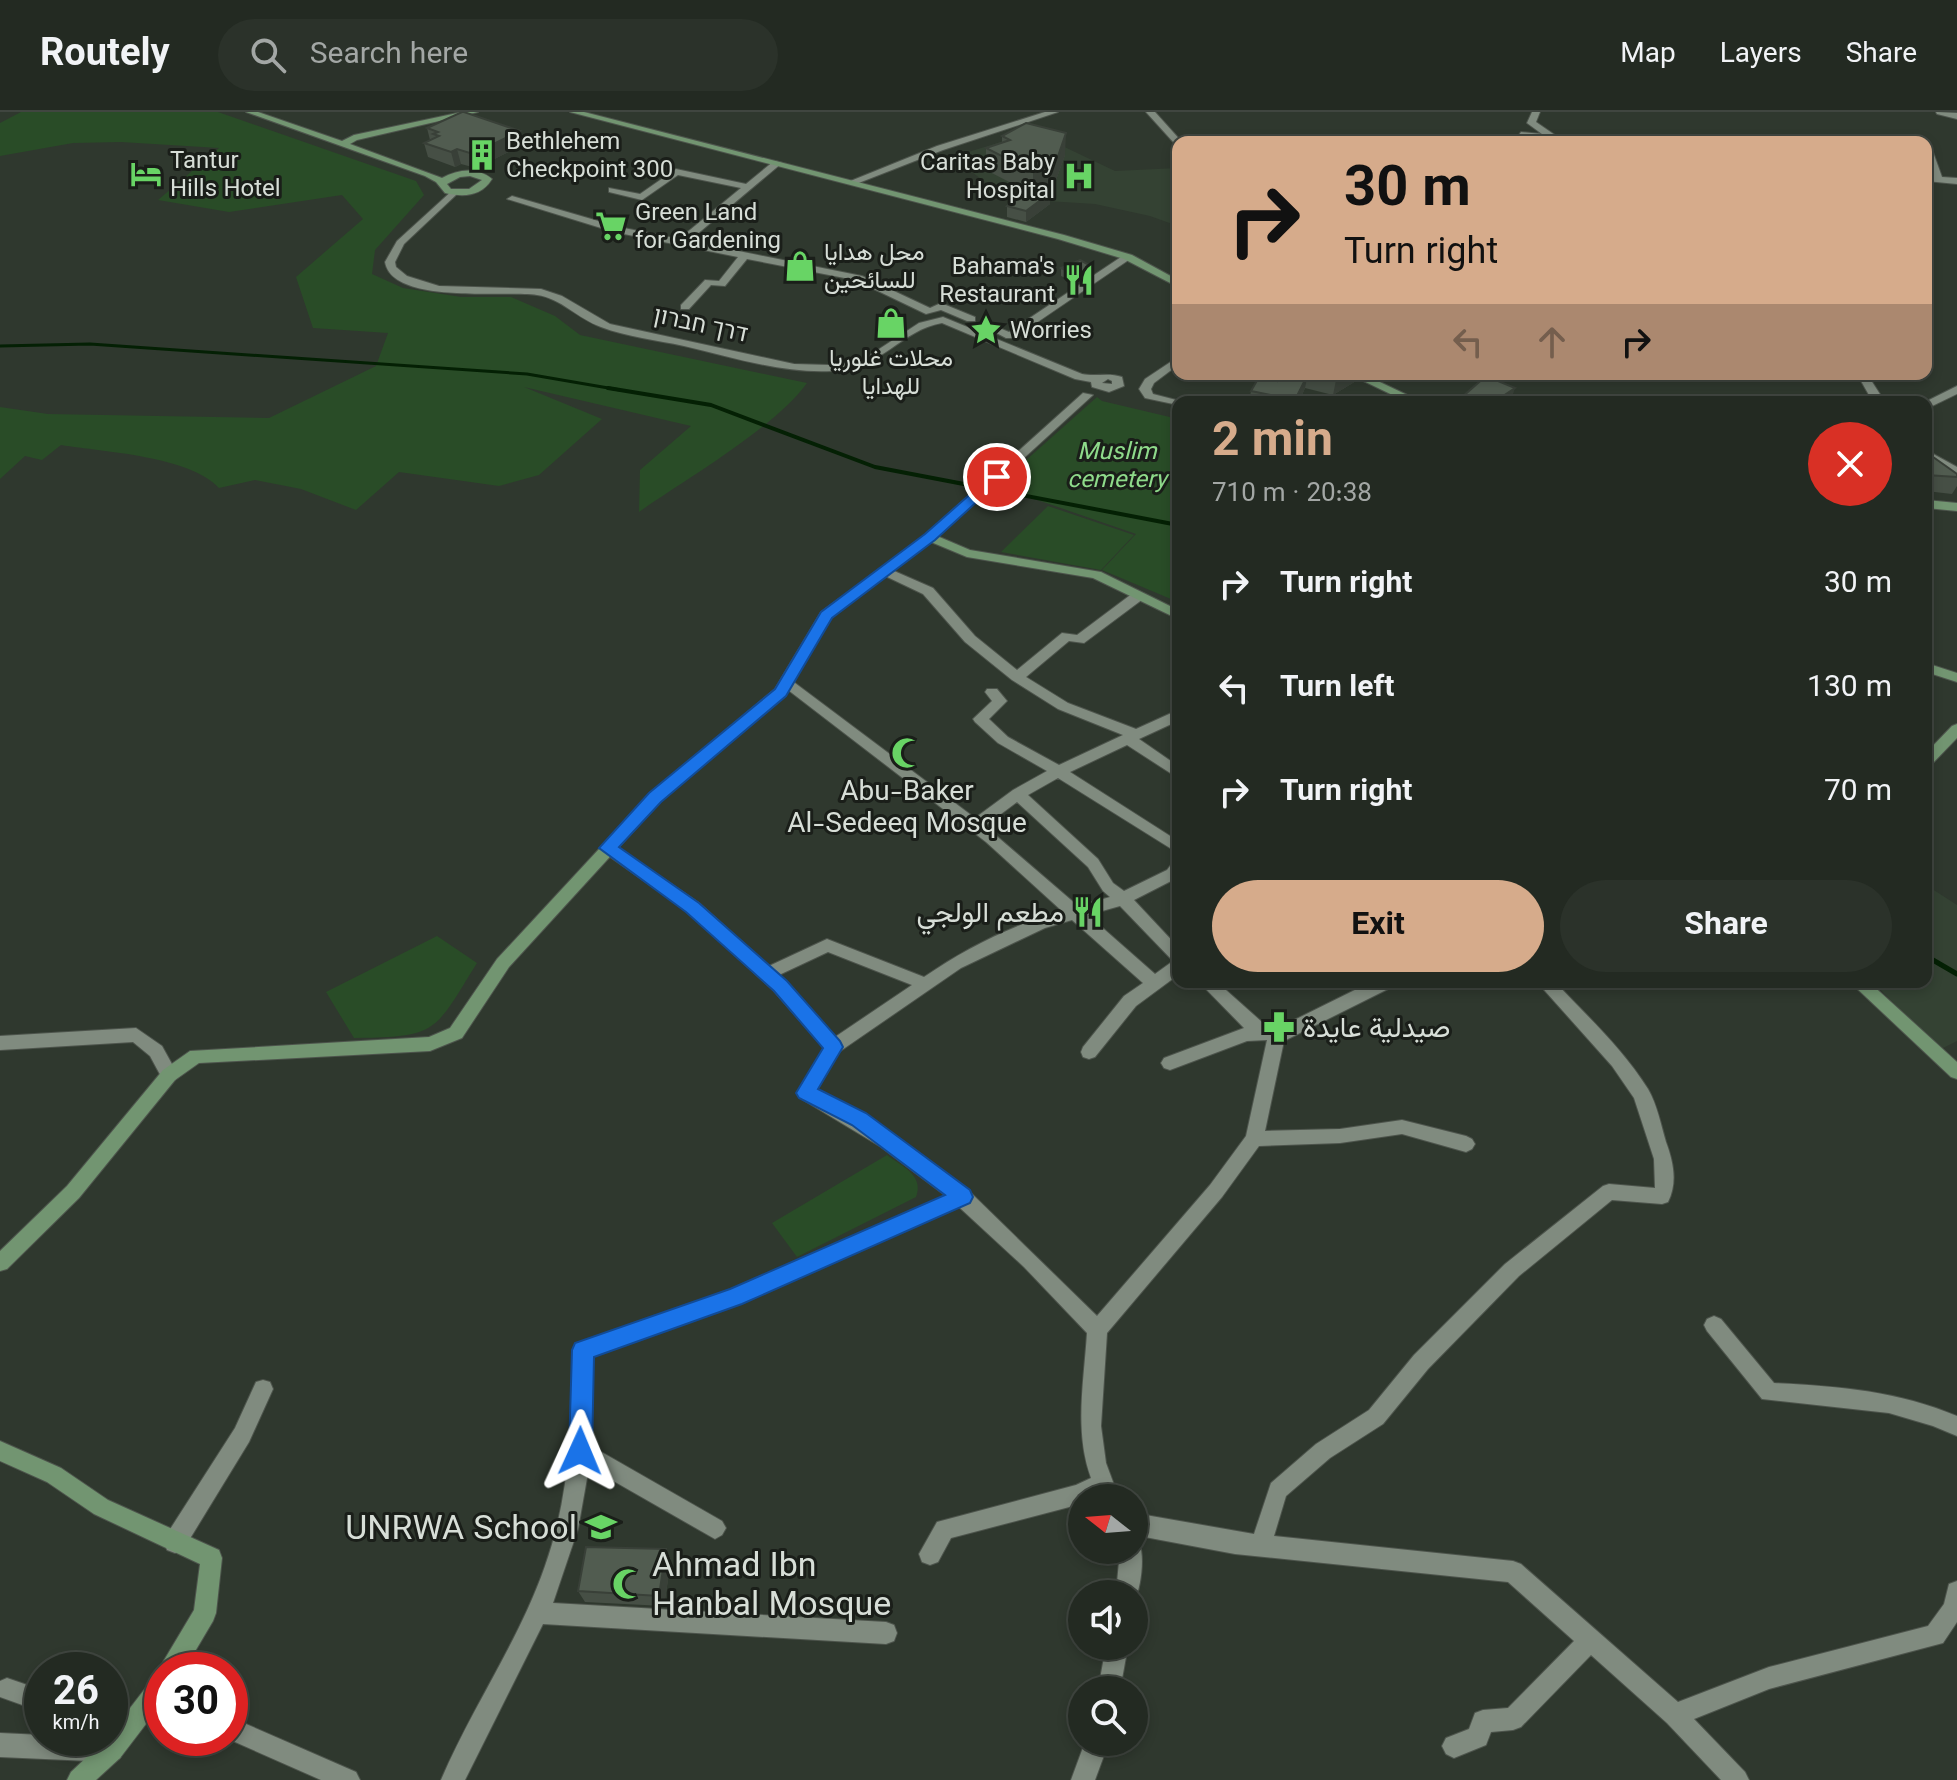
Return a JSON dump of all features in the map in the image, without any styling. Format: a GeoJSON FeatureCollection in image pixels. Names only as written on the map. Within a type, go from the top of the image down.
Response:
{"type":"FeatureCollection","features":[{"type":"Feature","properties":{"kind":"main road"},"geometry":{"type":"LineString","coordinates":[[250,112],[353,141],[440,169],[481,175],[487,182],[474,190],[454,192],[444,189],[433,176],[353,141],[277,112]]}},
{"type":"Feature","properties":{"kind":"main road"},"geometry":{"type":"LineString","coordinates":[[353,141],[474,112]]}},
{"type":"Feature","properties":{"kind":"main road"},"geometry":{"type":"LineString","coordinates":[[411,125],[489,112]]}},
{"type":"Feature","properties":{"kind":"main road"},"geometry":{"type":"LineString","coordinates":[[563,112],[593,117]]}},
{"type":"Feature","properties":{"kind":"main road"},"geometry":{"type":"LineString","coordinates":[[574,112],[853,182],[1128,257],[1172,281]]}},
{"type":"Feature","properties":{"kind":"main road"},"geometry":{"type":"LineString","coordinates":[[442,183],[451,176],[463,173]]}},
{"type":"Feature","properties":{"kind":"main road"},"geometry":{"type":"LineString","coordinates":[[1367,380],[1403,396]]}},
{"type":"Feature","properties":{"kind":"main road"},"geometry":{"type":"LineString","coordinates":[[1932,505],[1957,507]]}},
{"type":"Feature","properties":{"kind":"main road"},"geometry":{"type":"LineString","coordinates":[[0,1263],[73,1192],[169,1075],[196,1056],[430,1044],[456,1033],[503,963],[655,798],[780,692],[826,615],[930,537],[967,553],[1096,575],[1172,612]]}},
{"type":"Feature","properties":{"kind":"main road"},"geometry":{"type":"LineString","coordinates":[[1932,669],[1957,678]]}},
{"type":"Feature","properties":{"kind":"main road"},"geometry":{"type":"LineString","coordinates":[[1932,756],[1957,729]]}},
{"type":"Feature","properties":{"kind":"main road"},"geometry":{"type":"LineString","coordinates":[[1865,988],[1957,1072]]}},
{"type":"Feature","properties":{"kind":"main road"},"geometry":{"type":"LineString","coordinates":[[0,1451],[54,1475],[101,1507],[211,1558],[205,1613],[182,1652]]}},
{"type":"Feature","properties":{"kind":"main road"},"geometry":{"type":"LineString","coordinates":[[128,1723],[144,1708]]}},
{"type":"Feature","properties":{"kind":"main road"},"geometry":{"type":"LineString","coordinates":[[79,1780],[99,1756]]}},
{"type":"Feature","properties":{"kind":"street"},"geometry":{"type":"LineString","coordinates":[[853,182],[940,148],[1054,112]]}},
{"type":"Feature","properties":{"kind":"street"},"geometry":{"type":"LineString","coordinates":[[1150,112],[1172,136]]}},
{"type":"Feature","properties":{"kind":"street"},"geometry":{"type":"LineString","coordinates":[[1940,112],[1957,116]]}},
{"type":"Feature","properties":{"kind":"street"},"geometry":{"type":"LineString","coordinates":[[1522,136],[1534,117],[1555,136]]}},
{"type":"Feature","properties":{"kind":"street"},"geometry":{"type":"LineString","coordinates":[[1932,162],[1938,180]]}},
{"type":"Feature","properties":{"kind":"street"},"geometry":{"type":"LineString","coordinates":[[683,241],[777,163]]}},
{"type":"Feature","properties":{"kind":"street"},"geometry":{"type":"LineString","coordinates":[[612,190],[642,197],[676,172],[749,187]]}},
{"type":"Feature","properties":{"kind":"street"},"geometry":{"type":"LineString","coordinates":[[1932,179],[1957,181]]}},
{"type":"Feature","properties":{"kind":"street","name":"דרך חברון"},"geometry":{"type":"LineString","coordinates":[[454,192],[393,252],[391,268],[405,280],[450,289],[541,292],[607,326],[794,367],[844,367],[865,361],[930,322],[943,320],[1079,377],[1096,380]]}},
{"type":"Feature","properties":{"kind":"street"},"geometry":{"type":"LineString","coordinates":[[512,199],[617,230],[858,278],[930,312],[941,306],[1010,336],[1128,257]]}},
{"type":"Feature","properties":{"kind":"street"},"geometry":{"type":"LineString","coordinates":[[685,307],[709,282],[721,284],[746,254]]}},
{"type":"Feature","properties":{"kind":"street"},"geometry":{"type":"LineString","coordinates":[[1172,364],[1149,381],[1145,389],[1149,396],[1172,401]]}},
{"type":"Feature","properties":{"kind":"street"},"geometry":{"type":"LineString","coordinates":[[1932,403],[1957,389]]}},
{"type":"Feature","properties":{"kind":"street"},"geometry":{"type":"LineString","coordinates":[[930,537],[1087,395]]}},
{"type":"Feature","properties":{"kind":"street"},"geometry":{"type":"LineString","coordinates":[[1932,457],[1957,472]]}},
{"type":"Feature","properties":{"kind":"street"},"geometry":{"type":"LineString","coordinates":[[885,571],[928,591],[970,639],[1017,677],[1063,706],[1132,737],[1172,768]]}},
{"type":"Feature","properties":{"kind":"street"},"geometry":{"type":"LineString","coordinates":[[1017,677],[1067,636],[1079,640],[1138,596]]}},
{"type":"Feature","properties":{"kind":"street"},"geometry":{"type":"LineString","coordinates":[[786,683],[975,826],[1077,911],[1153,982]]}},
{"type":"Feature","properties":{"kind":"street"},"geometry":{"type":"LineString","coordinates":[[992,692],[1000,701],[980,719],[1003,740],[1085,787],[1172,844]]}},
{"type":"Feature","properties":{"kind":"street"},"geometry":{"type":"LineString","coordinates":[[975,826],[1018,794],[1057,772],[1172,718]]}},
{"type":"Feature","properties":{"kind":"street"},"geometry":{"type":"LineString","coordinates":[[1018,794],[1093,863],[1108,887],[1172,951]]}},
{"type":"Feature","properties":{"kind":"street"},"geometry":{"type":"LineString","coordinates":[[608,848],[693,907],[767,974],[833,1047]]}},
{"type":"Feature","properties":{"kind":"street"},"geometry":{"type":"LineString","coordinates":[[1097,1330],[1038,1267],[963,1197],[859,1119],[806,1093],[833,1047],[955,964],[1040,923],[1123,899],[1172,874]]}},
{"type":"Feature","properties":{"kind":"street"},"geometry":{"type":"LineString","coordinates":[[767,974],[827,945],[926,984]]}},
{"type":"Feature","properties":{"kind":"street"},"geometry":{"type":"LineString","coordinates":[[1089,1052],[1130,1001],[1172,970]]}},
{"type":"Feature","properties":{"kind":"street"},"geometry":{"type":"LineString","coordinates":[[1214,988],[1268,1034]]}},
{"type":"Feature","properties":{"kind":"street"},"geometry":{"type":"LineString","coordinates":[[1170,1063],[1246,1034],[1268,1034],[1372,988]]}},
{"type":"Feature","properties":{"kind":"street"},"geometry":{"type":"LineString","coordinates":[[1261,1545],[1278,1490],[1323,1451],[1376,1417],[1421,1362],[1512,1270],[1609,1192],[1662,1196],[1665,1184],[1663,1159],[1642,1095],[1618,1061],[1551,988]]}},
{"type":"Feature","properties":{"kind":"street"},"geometry":{"type":"LineString","coordinates":[[1103,1484],[1091,1426],[1097,1330],[1216,1191],[1254,1139],[1268,1034]]}},
{"type":"Feature","properties":{"kind":"street"},"geometry":{"type":"LineString","coordinates":[[0,1043],[136,1035],[156,1051],[169,1075]]}},
{"type":"Feature","properties":{"kind":"street"},"geometry":{"type":"LineString","coordinates":[[1254,1139],[1340,1136],[1402,1127],[1466,1144]]}},
{"type":"Feature","properties":{"kind":"street"},"geometry":{"type":"LineString","coordinates":[[453,1780],[548,1589],[575,1493],[580,1451],[583,1350],[735,1297],[963,1197]]}},
{"type":"Feature","properties":{"kind":"street"},"geometry":{"type":"LineString","coordinates":[[1714,1325],[1769,1392],[1840,1396],[1938,1416],[1957,1426]]}},
{"type":"Feature","properties":{"kind":"street"},"geometry":{"type":"LineString","coordinates":[[175,1542],[242,1435],[263,1389]]}},
{"type":"Feature","properties":{"kind":"street"},"geometry":{"type":"LineString","coordinates":[[580,1451],[715,1528]]}},
{"type":"Feature","properties":{"kind":"street"},"geometry":{"type":"LineString","coordinates":[[930,1554],[944,1529],[1068,1497]]}},
{"type":"Feature","properties":{"kind":"street"},"geometry":{"type":"LineString","coordinates":[[1148,1526],[1261,1545],[1513,1572],[1675,1715],[1737,1780]]}},
{"type":"Feature","properties":{"kind":"street"},"geometry":{"type":"LineString","coordinates":[[1675,1715],[1769,1678],[1935,1635],[1954,1608],[1957,1592]]}},
{"type":"Feature","properties":{"kind":"street"},"geometry":{"type":"LineString","coordinates":[[537,1613],[886,1633]]}},
{"type":"Feature","properties":{"kind":"street"},"geometry":{"type":"LineString","coordinates":[[1454,1746],[1478,1737],[1483,1721],[1513,1719],[1590,1640]]}},
{"type":"Feature","properties":{"kind":"street"},"geometry":{"type":"LineString","coordinates":[[7,1689],[24,1695]]}},
{"type":"Feature","properties":{"kind":"street"},"geometry":{"type":"LineString","coordinates":[[248,1736],[348,1780]]}},
{"type":"Feature","properties":{"kind":"street"},"geometry":{"type":"LineString","coordinates":[[0,1745],[24,1743]]}},
{"type":"Feature","properties":{"kind":"street"},"geometry":{"type":"LineString","coordinates":[[1083,1780],[1092,1756]]}},
{"type":"Feature","properties":{"kind":"shaded area","name":"Caritas Baby Hospital"},"geometry":{"type":"Polygon","coordinates":[[[1033,132],[1115,171],[1172,168],[1172,224],[1095,204],[1047,201],[993,188],[952,157],[1033,132]]]}},
{"type":"Feature","properties":{"kind":"shaded area"},"geometry":{"type":"Polygon","coordinates":[[[1932,889],[1957,905],[1957,1041],[1939,1050],[1879,988],[1932,988],[1932,889]]]}},
{"type":"Feature","properties":{"kind":"green space"},"geometry":{"type":"Polygon","coordinates":[[[21,112],[218,112],[416,181],[424,195],[375,250],[372,274],[403,288],[461,297],[511,297],[555,316],[580,335],[807,383],[793,400],[753,434],[639,512],[640,470],[691,426],[524,387],[602,419],[539,475],[499,486],[399,472],[356,510],[301,489],[255,480],[219,488],[206,477],[168,462],[61,445],[42,460],[25,456],[0,479],[0,407],[48,414],[269,418],[376,366],[388,333],[313,328],[296,277],[363,219],[342,195],[229,212],[158,200],[219,148],[121,142],[73,143],[0,156],[0,123],[21,112]]]}},
{"type":"Feature","properties":{"kind":"green space","name":"Muslim cemetery"},"geometry":{"type":"Polygon","coordinates":[[[1097,397],[1102,401],[1172,418],[1172,599],[1102,570],[1136,534],[997,486],[1097,397]]]}},
{"type":"Feature","properties":{"kind":"green space"},"geometry":{"type":"Polygon","coordinates":[[[1048,506],[1134,535],[1101,570],[1001,552],[1048,506]]]}},
{"type":"Feature","properties":{"kind":"green space"},"geometry":{"type":"Polygon","coordinates":[[[437,936],[477,963],[442,1017],[419,1032],[403,1036],[354,1038],[326,992],[437,936]]]}},
{"type":"Feature","properties":{"kind":"green space"},"geometry":{"type":"Polygon","coordinates":[[[887,1155],[915,1177],[916,1197],[797,1257],[772,1223],[887,1155]]]}},
{"type":"Feature","properties":{"kind":"building"},"geometry":{"type":"Polygon","coordinates":[[[462,112],[520,131],[473,154],[457,149],[451,152],[424,143],[439,136],[433,134],[438,132],[427,128],[462,112]]]}},
{"type":"Feature","properties":{"kind":"building"},"geometry":{"type":"Polygon","coordinates":[[[1026,123],[1066,133],[1057,159],[1033,172],[986,148],[1010,140],[1002,136],[1026,123]]]}},
{"type":"Feature","properties":{"kind":"building"},"geometry":{"type":"Polygon","coordinates":[[[1031,188],[1050,193],[1026,211],[1007,206],[1031,188]]]}},
{"type":"Feature","properties":{"kind":"building"},"geometry":{"type":"Polygon","coordinates":[[[1080,260],[1091,266],[1077,275],[1061,268],[1080,260]]]}},
{"type":"Feature","properties":{"kind":"building"},"geometry":{"type":"Polygon","coordinates":[[[1257,380],[1305,380],[1297,396],[1251,391],[1257,380]]]}},
{"type":"Feature","properties":{"kind":"building"},"geometry":{"type":"Polygon","coordinates":[[[1481,380],[1496,380],[1515,388],[1503,396],[1463,396],[1481,380]]]}},
{"type":"Feature","properties":{"kind":"building"},"geometry":{"type":"Polygon","coordinates":[[[1932,456],[1957,474],[1957,477],[1932,475],[1932,456]]]}},
{"type":"Feature","properties":{"kind":"building","name":"Ahmad Ibn Hanbal Mosque"},"geometry":{"type":"Polygon","coordinates":[[[586,1547],[666,1549],[659,1596],[578,1591],[586,1547]]]}},
{"type":"Feature","properties":{"kind":"waterway"},"geometry":{"type":"LineString","coordinates":[[0,346],[90,344],[527,374],[617,390]]}},
{"type":"Feature","properties":{"kind":"waterway"},"geometry":{"type":"LineString","coordinates":[[608,388],[617,390]]}},
{"type":"Feature","properties":{"kind":"waterway"},"geometry":{"type":"LineString","coordinates":[[617,390],[711,405],[875,467],[1172,524]]}},
{"type":"Feature","properties":{"kind":"waterway"},"geometry":{"type":"LineString","coordinates":[[1932,959],[1957,974]]}},
{"type":"Feature","properties":{"kind":"place","name":"Bethlehem Checkpoint 300"},"geometry":{"type":"Point","coordinates":[482,155]}},
{"type":"Feature","properties":{"kind":"place","name":"Tantur Hills Hotel"},"geometry":{"type":"Point","coordinates":[146,174]}},
{"type":"Feature","properties":{"kind":"place","name":"Caritas Baby Hospital"},"geometry":{"type":"Point","coordinates":[1079,176]}},
{"type":"Feature","properties":{"kind":"place","name":"Green Land for Gardening"},"geometry":{"type":"Point","coordinates":[611,226]}},
{"type":"Feature","properties":{"kind":"place","name":"محل هدايا للسائحين"},"geometry":{"type":"Point","coordinates":[800,266]}},
{"type":"Feature","properties":{"kind":"place","name":"Bahama's Restaurant"},"geometry":{"type":"Point","coordinates":[1079,280]}},
{"type":"Feature","properties":{"kind":"place","name":"محلات غلوريا للهدايا"},"geometry":{"type":"Point","coordinates":[891,323]}},
{"type":"Feature","properties":{"kind":"place","name":"Worries"},"geometry":{"type":"Point","coordinates":[986,330]}},
{"type":"Feature","properties":{"kind":"place","name":"Abu-Baker Al-Sedeeq Mosque"},"geometry":{"type":"Point","coordinates":[907,753]}},
{"type":"Feature","properties":{"kind":"place","name":"مطعم الولجي"},"geometry":{"type":"Point","coordinates":[1088,912]}},
{"type":"Feature","properties":{"kind":"place","name":"صيدلية عايدة"},"geometry":{"type":"Point","coordinates":[1279,1027]}},
{"type":"Feature","properties":{"kind":"place","name":"UNRWA School"},"geometry":{"type":"Point","coordinates":[601,1527]}},
{"type":"Feature","properties":{"kind":"place","name":"Ahmad Ibn Hanbal Mosque"},"geometry":{"type":"Point","coordinates":[628,1584]}},
{"type":"Feature","properties":{"kind":"route"},"geometry":{"type":"LineString","coordinates":[[580,1451],[583,1350],[735,1297],[963,1197],[859,1119],[806,1093],[833,1047],[780,986],[693,907],[608,848],[655,798],[780,692],[826,615],[930,537],[997,477]]}}]}
